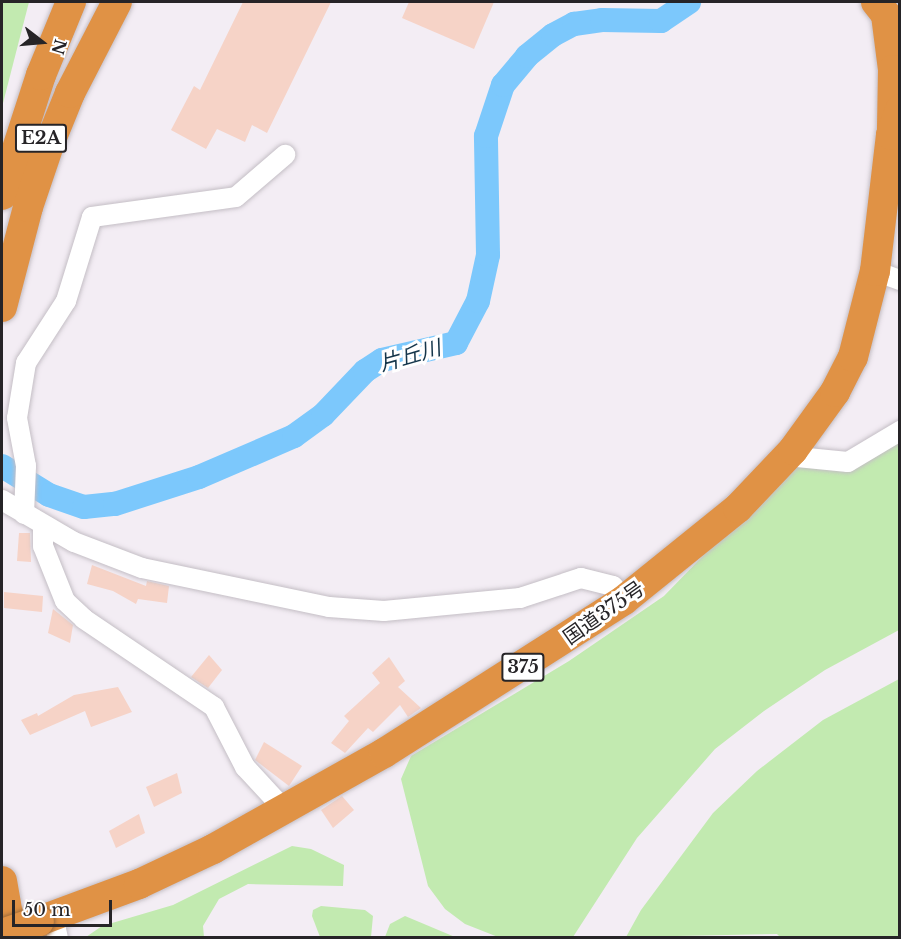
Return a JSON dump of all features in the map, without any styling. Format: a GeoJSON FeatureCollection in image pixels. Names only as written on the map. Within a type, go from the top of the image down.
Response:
{"type":"FeatureCollection","features":[{"type":"Feature","properties":{"kind":"highway"},"geometry":{"type":"LineString","coordinates":[[2,161],[50,2]]}},
{"type":"Feature","properties":{"kind":"highway","name":"E2A"},"geometry":{"type":"LineString","coordinates":[[2,195],[41,75],[71,2]]}},
{"type":"Feature","properties":{"kind":"highway","name":"E2A"},"geometry":{"type":"LineString","coordinates":[[2,280],[41,136],[94,2]]}},
{"type":"Feature","properties":{"kind":"highway"},"geometry":{"type":"LineString","coordinates":[[2,307],[28,207],[49,145],[79,73],[117,2]]}},
{"type":"Feature","properties":{"kind":"highway","name":"国道375号"},"geometry":{"type":"LineString","coordinates":[[2,934],[50,924],[213,849],[384,753],[624,600],[738,508],[787,456],[835,392],[853,357],[887,275],[895,122],[893,70],[886,15],[876,2]]}},
{"type":"Feature","properties":{"kind":"highway"},"geometry":{"type":"LineString","coordinates":[[2,881],[12,938]]}},
{"type":"Feature","properties":{"kind":"street"},"geometry":{"type":"LineString","coordinates":[[24,514],[26,466],[17,418],[26,363],[66,301],[92,217],[236,197],[285,154]]}},
{"type":"Feature","properties":{"kind":"street"},"geometry":{"type":"LineString","coordinates":[[787,456],[848,462],[900,431]]}},
{"type":"Feature","properties":{"kind":"street"},"geometry":{"type":"LineString","coordinates":[[2,500],[43,527],[98,553],[142,568],[329,607],[384,610],[520,598],[581,578],[613,586],[624,600]]}},
{"type":"Feature","properties":{"kind":"street"},"geometry":{"type":"LineString","coordinates":[[43,527],[42,546],[65,601],[84,619],[214,707],[245,767],[284,808]]}},
{"type":"Feature","properties":{"kind":"green space"},"geometry":{"type":"Polygon","coordinates":[[[2,2],[29,2],[2,107],[2,2]]]}},
{"type":"Feature","properties":{"kind":"green space"},"geometry":{"type":"Polygon","coordinates":[[[899,437],[899,630],[825,670],[764,711],[715,749],[637,838],[573,937],[498,937],[465,924],[445,909],[428,886],[401,779],[411,756],[569,661],[664,596],[796,460],[844,466],[899,437]]]}},
{"type":"Feature","properties":{"kind":"green space"},"geometry":{"type":"Polygon","coordinates":[[[899,679],[899,937],[781,938],[777,934],[626,937],[641,910],[713,813],[757,771],[823,720],[899,679]]]}},
{"type":"Feature","properties":{"kind":"green space"},"geometry":{"type":"Polygon","coordinates":[[[292,846],[311,849],[344,865],[343,886],[248,884],[219,899],[203,926],[204,937],[86,937],[102,926],[173,905],[292,846]]]}},
{"type":"Feature","properties":{"kind":"green space"},"geometry":{"type":"Polygon","coordinates":[[[321,906],[365,910],[373,916],[371,937],[320,937],[312,916],[313,910],[321,906]]]}},
{"type":"Feature","properties":{"kind":"green space"},"geometry":{"type":"Polygon","coordinates":[[[405,916],[455,937],[385,937],[390,924],[405,916]]]}},
{"type":"Feature","properties":{"kind":"building"},"geometry":{"type":"Polygon","coordinates":[[[243,2],[331,2],[267,133],[252,125],[245,142],[217,129],[206,149],[171,130],[194,86],[200,90],[243,2]]]}},
{"type":"Feature","properties":{"kind":"building"},"geometry":{"type":"Polygon","coordinates":[[[409,2],[494,2],[474,49],[402,18],[409,2]]]}},
{"type":"Feature","properties":{"kind":"building"},"geometry":{"type":"Polygon","coordinates":[[[19,533],[30,533],[31,562],[17,561],[19,533]]]}},
{"type":"Feature","properties":{"kind":"building"},"geometry":{"type":"Polygon","coordinates":[[[92,565],[146,586],[147,581],[169,586],[167,603],[138,599],[136,604],[113,591],[87,584],[92,565]]]}},
{"type":"Feature","properties":{"kind":"building"},"geometry":{"type":"Polygon","coordinates":[[[4,592],[43,596],[42,612],[4,608],[4,592]]]}},
{"type":"Feature","properties":{"kind":"building"},"geometry":{"type":"Polygon","coordinates":[[[53,609],[73,625],[70,643],[48,633],[53,609]]]}},
{"type":"Feature","properties":{"kind":"building"},"geometry":{"type":"Polygon","coordinates":[[[209,655],[222,670],[208,688],[191,677],[209,655]]]}},
{"type":"Feature","properties":{"kind":"building"},"geometry":{"type":"Polygon","coordinates":[[[389,657],[405,681],[398,687],[421,708],[408,717],[400,705],[373,732],[368,728],[345,753],[331,743],[349,721],[344,716],[380,683],[372,673],[389,657]]]}},
{"type":"Feature","properties":{"kind":"building"},"geometry":{"type":"Polygon","coordinates":[[[118,687],[132,712],[91,727],[85,711],[30,735],[21,720],[37,713],[38,716],[74,695],[118,687]]]}},
{"type":"Feature","properties":{"kind":"building"},"geometry":{"type":"Polygon","coordinates":[[[264,742],[302,766],[289,786],[255,760],[264,742]]]}},
{"type":"Feature","properties":{"kind":"building"},"geometry":{"type":"Polygon","coordinates":[[[177,773],[182,793],[154,807],[146,787],[177,773]]]}},
{"type":"Feature","properties":{"kind":"building"},"geometry":{"type":"Polygon","coordinates":[[[342,796],[354,810],[333,828],[321,810],[342,796]]]}},
{"type":"Feature","properties":{"kind":"building"},"geometry":{"type":"Polygon","coordinates":[[[139,814],[145,833],[116,848],[109,831],[139,814]]]}},
{"type":"Feature","properties":{"kind":"waterway","name":"片丘川"},"geometry":{"type":"LineString","coordinates":[[2,466],[49,495],[84,507],[115,504],[199,477],[294,436],[323,415],[365,371],[382,360],[456,343],[478,301],[488,255],[486,136],[503,85],[527,56],[553,35],[574,24],[602,20],[661,21],[689,2]]}}]}
